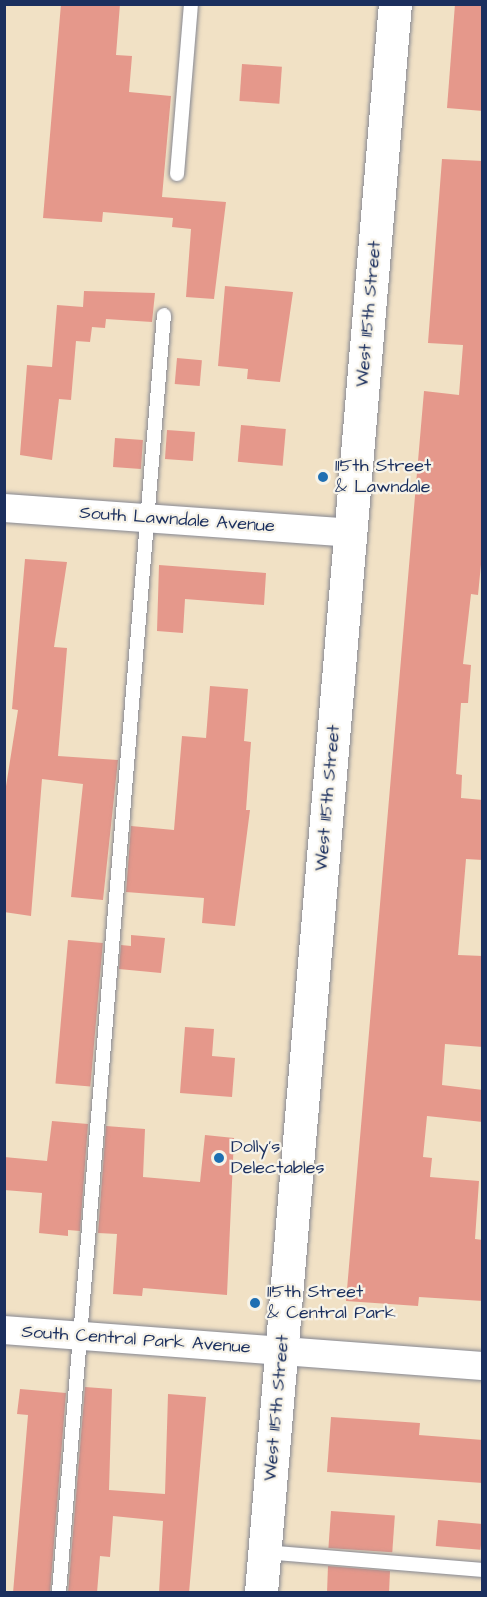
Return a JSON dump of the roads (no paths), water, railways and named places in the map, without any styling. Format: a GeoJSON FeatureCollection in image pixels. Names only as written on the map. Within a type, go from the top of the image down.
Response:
{"type":"FeatureCollection","features":[{"type":"Feature","properties":{"kind":"street","name":"West 115th Street"},"geometry":{"type":"LineString","coordinates":[[261,1593],[395,4]]}},
{"type":"Feature","properties":{"kind":"street","name":"South Lawndale Avenue"},"geometry":{"type":"LineString","coordinates":[[4,508],[350,533]]}},
{"type":"Feature","properties":{"kind":"street","name":"South Central Park Avenue"},"geometry":{"type":"LineString","coordinates":[[4,1330],[483,1366]]}},
{"type":"Feature","properties":{"kind":"lane"},"geometry":{"type":"LineString","coordinates":[[177,174],[191,4]]}},
{"type":"Feature","properties":{"kind":"lane"},"geometry":{"type":"LineString","coordinates":[[59,1593],[150,518],[164,315]]}},
{"type":"Feature","properties":{"kind":"lane"},"geometry":{"type":"LineString","coordinates":[[265,1552],[483,1570]]}},
{"type":"Feature","properties":{"kind":"place","name":"115th Street & Lawndale"},"geometry":{"type":"Point","coordinates":[323,477]}},
{"type":"Feature","properties":{"kind":"place","name":"Dolly’s Delectables"},"geometry":{"type":"Point","coordinates":[219,1158]}},
{"type":"Feature","properties":{"kind":"place","name":"115th Street & Central Park"},"geometry":{"type":"Point","coordinates":[255,1303]}}]}
